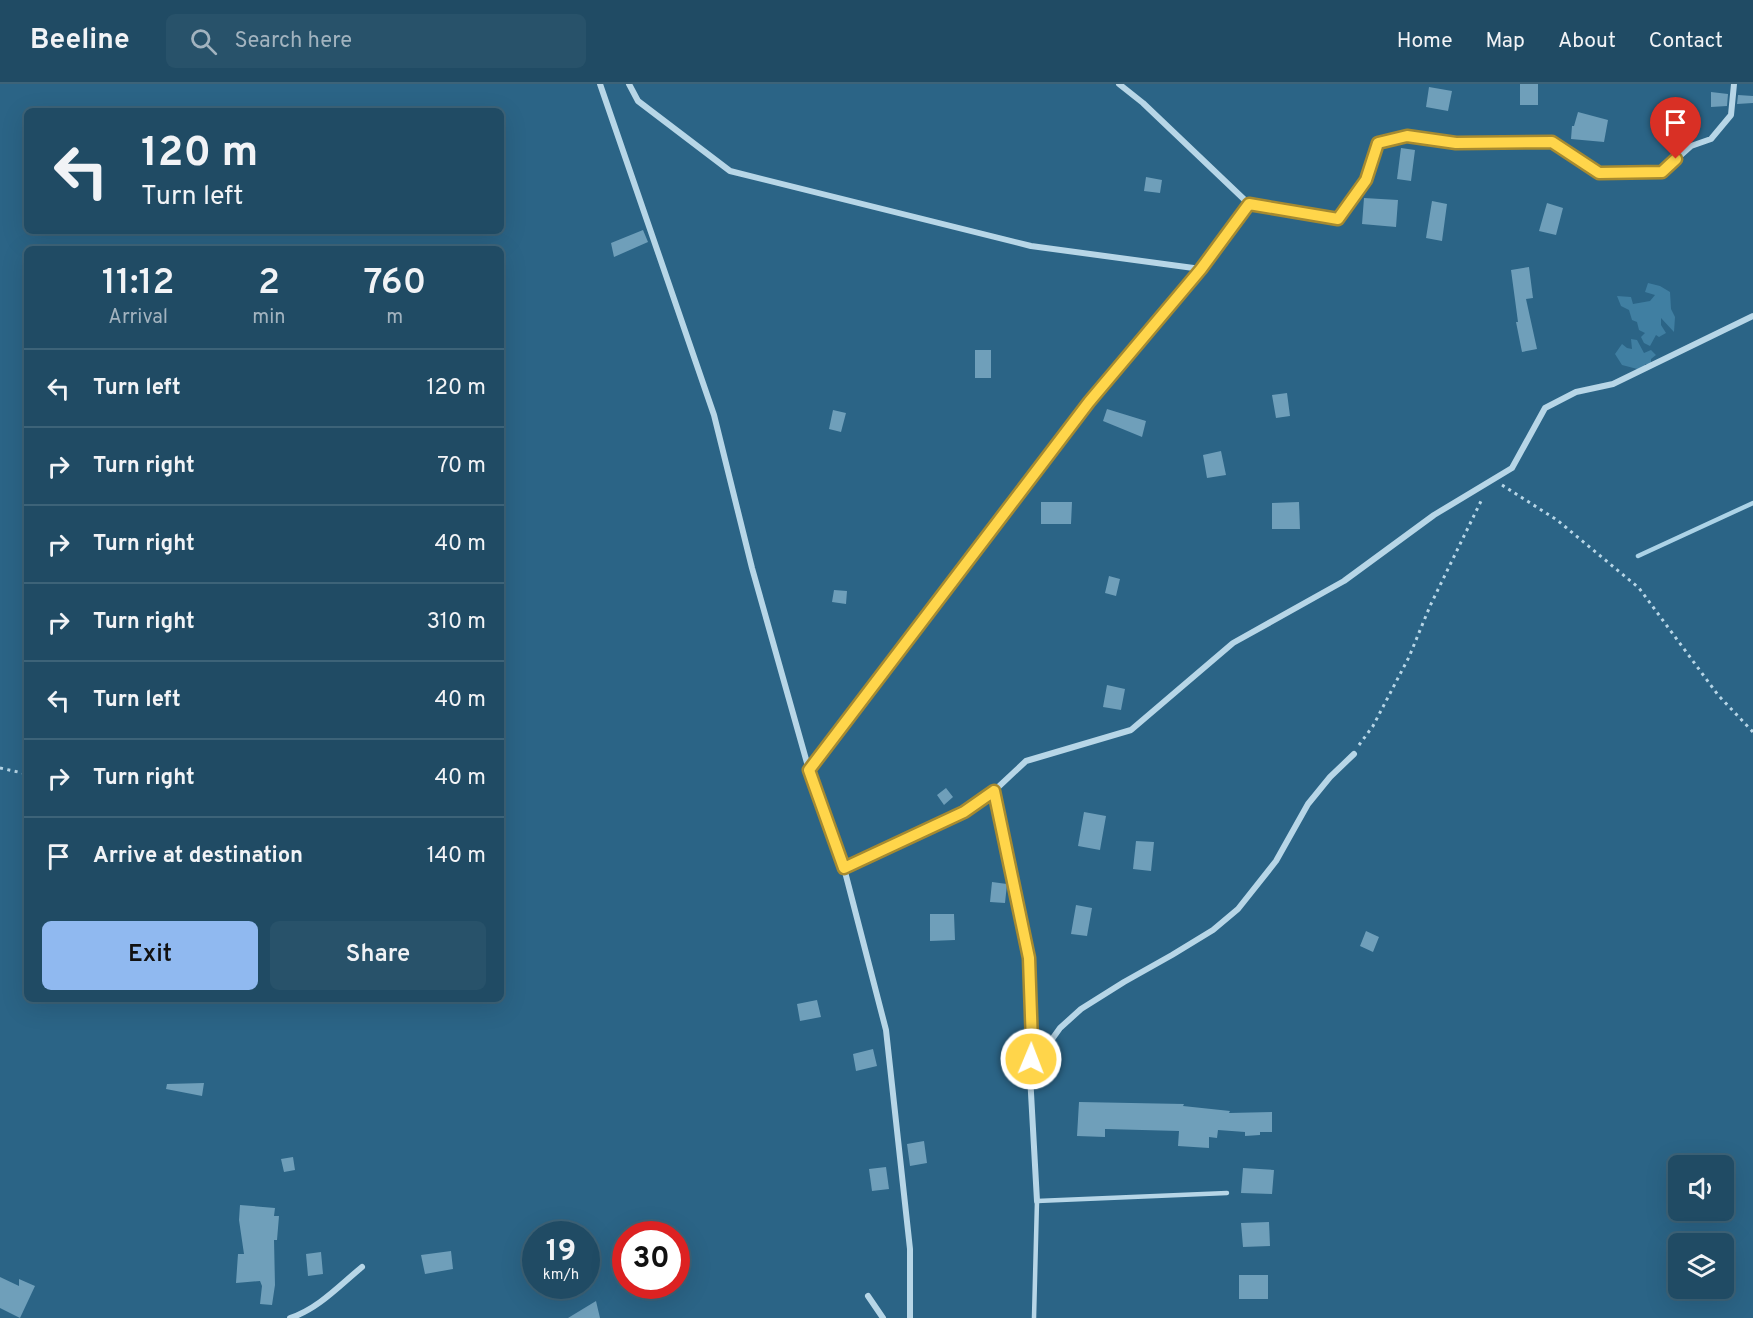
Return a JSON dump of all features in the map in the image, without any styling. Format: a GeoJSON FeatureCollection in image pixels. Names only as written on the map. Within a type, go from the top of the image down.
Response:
{"type":"FeatureCollection","features":[{"type":"Feature","properties":{"kind":"street"},"geometry":{"type":"LineString","coordinates":[[600,84],[714,415],[752,568],[809,770],[844,868],[886,1030],[910,1249],[910,1318]]}},
{"type":"Feature","properties":{"kind":"street"},"geometry":{"type":"LineString","coordinates":[[629,84],[638,101],[730,171],[1031,246],[1201,269]]}},
{"type":"Feature","properties":{"kind":"street"},"geometry":{"type":"LineString","coordinates":[[1119,84],[1143,103],[1249,204],[1338,219],[1366,180],[1378,143],[1407,136],[1456,143],[1552,142],[1599,173],[1662,172],[1690,146],[1711,139],[1731,116],[1734,84]]}},
{"type":"Feature","properties":{"kind":"street"},"geometry":{"type":"LineString","coordinates":[[809,770],[1089,402],[1201,269],[1249,204]]}},
{"type":"Feature","properties":{"kind":"street"},"geometry":{"type":"LineString","coordinates":[[844,868],[964,812],[994,791],[1026,761],[1131,730],[1233,643],[1344,581],[1434,515],[1512,468],[1545,408],[1576,392],[1613,384],[1753,316]]}},
{"type":"Feature","properties":{"kind":"street"},"geometry":{"type":"LineString","coordinates":[[1030,1074],[1060,1028],[1081,1009],[1213,930],[1238,909],[1276,861],[1308,804],[1330,777],[1354,754]]}},
{"type":"Feature","properties":{"kind":"street"},"geometry":{"type":"LineString","coordinates":[[994,791],[1029,958],[1032,1044],[1030,1074],[1037,1201]]}},
{"type":"Feature","properties":{"kind":"street"},"geometry":{"type":"LineString","coordinates":[[290,1318],[307,1311],[362,1267]]}},
{"type":"Feature","properties":{"kind":"street"},"geometry":{"type":"LineString","coordinates":[[868,1296],[883,1318]]}},
{"type":"Feature","properties":{"kind":"lane"},"geometry":{"type":"LineString","coordinates":[[1034,1318],[1037,1201],[1227,1193]]}},
{"type":"Feature","properties":{"kind":"path"},"geometry":{"type":"LineString","coordinates":[[1354,754],[1373,726],[1409,657],[1452,558],[1493,480],[1557,520],[1639,588],[1718,695],[1753,732]]}},
{"type":"Feature","properties":{"kind":"path"},"geometry":{"type":"LineString","coordinates":[[1,767],[24,773]]}},
{"type":"Feature","properties":{"kind":"shaded area"},"geometry":{"type":"Polygon","coordinates":[[[1648,283],[1670,292],[1671,309],[1675,317],[1674,332],[1661,318],[1661,325],[1666,333],[1659,337],[1656,335],[1650,346],[1644,343],[1641,337],[1645,333],[1639,330],[1637,322],[1632,320],[1629,310],[1621,306],[1617,296],[1631,297],[1633,304],[1650,301],[1655,295],[1645,292],[1648,283]]]}},
{"type":"Feature","properties":{"kind":"shaded area"},"geometry":{"type":"Polygon","coordinates":[[[1631,339],[1637,340],[1644,353],[1651,350],[1656,355],[1651,359],[1651,364],[1645,364],[1645,371],[1622,365],[1615,354],[1622,344],[1632,349],[1631,339]]]}},
{"type":"Feature","properties":{"kind":"building"},"geometry":{"type":"Polygon","coordinates":[[[1520,84],[1538,84],[1538,105],[1520,105],[1520,84]]]}},
{"type":"Feature","properties":{"kind":"building"},"geometry":{"type":"Polygon","coordinates":[[[1429,87],[1452,91],[1448,111],[1426,107],[1429,87]]]}},
{"type":"Feature","properties":{"kind":"building"},"geometry":{"type":"Polygon","coordinates":[[[1711,92],[1728,94],[1727,106],[1711,107],[1711,92]]]}},
{"type":"Feature","properties":{"kind":"building"},"geometry":{"type":"Polygon","coordinates":[[[1738,95],[1753,96],[1753,103],[1737,104],[1738,95]]]}},
{"type":"Feature","properties":{"kind":"building"},"geometry":{"type":"Polygon","coordinates":[[[1578,112],[1608,120],[1604,142],[1571,139],[1572,126],[1574,126],[1578,112]]]}},
{"type":"Feature","properties":{"kind":"building"},"geometry":{"type":"Polygon","coordinates":[[[1655,115],[1694,118],[1693,130],[1654,126],[1655,115]]]}},
{"type":"Feature","properties":{"kind":"building"},"geometry":{"type":"Polygon","coordinates":[[[1401,148],[1415,150],[1411,181],[1397,179],[1401,148]]]}},
{"type":"Feature","properties":{"kind":"building"},"geometry":{"type":"Polygon","coordinates":[[[1146,177],[1162,180],[1160,193],[1144,191],[1146,177]]]}},
{"type":"Feature","properties":{"kind":"building"},"geometry":{"type":"Polygon","coordinates":[[[1364,198],[1398,200],[1396,227],[1362,224],[1364,198]]]}},
{"type":"Feature","properties":{"kind":"building"},"geometry":{"type":"Polygon","coordinates":[[[1432,201],[1447,204],[1442,241],[1426,238],[1432,201]]]}},
{"type":"Feature","properties":{"kind":"building"},"geometry":{"type":"Polygon","coordinates":[[[1547,203],[1563,208],[1556,235],[1539,231],[1547,203]]]}},
{"type":"Feature","properties":{"kind":"building"},"geometry":{"type":"Polygon","coordinates":[[[643,230],[648,242],[614,257],[611,243],[643,230]]]}},
{"type":"Feature","properties":{"kind":"building"},"geometry":{"type":"Polygon","coordinates":[[[1529,267],[1533,298],[1526,299],[1537,349],[1522,352],[1516,322],[1518,322],[1511,270],[1529,267]]]}},
{"type":"Feature","properties":{"kind":"building"},"geometry":{"type":"Polygon","coordinates":[[[975,350],[991,350],[991,378],[975,378],[975,350]]]}},
{"type":"Feature","properties":{"kind":"building"},"geometry":{"type":"Polygon","coordinates":[[[1287,393],[1290,416],[1276,418],[1272,395],[1287,393]]]}},
{"type":"Feature","properties":{"kind":"building"},"geometry":{"type":"Polygon","coordinates":[[[1107,409],[1146,421],[1142,437],[1103,421],[1107,409]]]}},
{"type":"Feature","properties":{"kind":"building"},"geometry":{"type":"Polygon","coordinates":[[[833,410],[846,413],[841,432],[829,429],[833,410]]]}},
{"type":"Feature","properties":{"kind":"building"},"geometry":{"type":"Polygon","coordinates":[[[1221,451],[1226,475],[1207,478],[1203,455],[1221,451]]]}},
{"type":"Feature","properties":{"kind":"building"},"geometry":{"type":"Polygon","coordinates":[[[1041,502],[1072,502],[1071,524],[1041,524],[1041,502]]]}},
{"type":"Feature","properties":{"kind":"building"},"geometry":{"type":"Polygon","coordinates":[[[1299,502],[1300,529],[1272,529],[1272,503],[1299,502]]]}},
{"type":"Feature","properties":{"kind":"building"},"geometry":{"type":"Polygon","coordinates":[[[1109,576],[1120,579],[1116,596],[1105,593],[1109,576]]]}},
{"type":"Feature","properties":{"kind":"building"},"geometry":{"type":"Polygon","coordinates":[[[834,590],[847,591],[846,604],[832,602],[834,590]]]}},
{"type":"Feature","properties":{"kind":"building"},"geometry":{"type":"Polygon","coordinates":[[[1107,685],[1125,689],[1121,710],[1103,707],[1107,685]]]}},
{"type":"Feature","properties":{"kind":"building"},"geometry":{"type":"Polygon","coordinates":[[[946,788],[953,797],[944,805],[937,795],[946,788]]]}},
{"type":"Feature","properties":{"kind":"building"},"geometry":{"type":"Polygon","coordinates":[[[1084,812],[1106,816],[1100,850],[1078,846],[1084,812]]]}},
{"type":"Feature","properties":{"kind":"building"},"geometry":{"type":"Polygon","coordinates":[[[1136,841],[1154,842],[1151,871],[1133,869],[1136,841]]]}},
{"type":"Feature","properties":{"kind":"building"},"geometry":{"type":"Polygon","coordinates":[[[992,882],[1007,884],[1005,903],[990,902],[992,882]]]}},
{"type":"Feature","properties":{"kind":"building"},"geometry":{"type":"Polygon","coordinates":[[[1076,905],[1092,908],[1087,936],[1071,934],[1076,905]]]}},
{"type":"Feature","properties":{"kind":"building"},"geometry":{"type":"Polygon","coordinates":[[[930,914],[954,914],[955,940],[930,941],[930,914]]]}},
{"type":"Feature","properties":{"kind":"building"},"geometry":{"type":"Polygon","coordinates":[[[1366,931],[1379,937],[1373,952],[1360,946],[1366,931]]]}},
{"type":"Feature","properties":{"kind":"building"},"geometry":{"type":"Polygon","coordinates":[[[817,1000],[821,1017],[800,1021],[797,1004],[817,1000]]]}},
{"type":"Feature","properties":{"kind":"building"},"geometry":{"type":"Polygon","coordinates":[[[873,1049],[877,1066],[856,1071],[853,1054],[873,1049]]]}},
{"type":"Feature","properties":{"kind":"building"},"geometry":{"type":"Polygon","coordinates":[[[204,1083],[202,1096],[166,1089],[167,1084],[204,1083]]]}},
{"type":"Feature","properties":{"kind":"building"},"geometry":{"type":"Polygon","coordinates":[[[1079,1102],[1184,1104],[1183,1106],[1230,1111],[1229,1113],[1272,1112],[1272,1132],[1245,1136],[1245,1132],[1218,1130],[1217,1138],[1209,1137],[1209,1148],[1178,1146],[1179,1131],[1105,1129],[1105,1137],[1077,1136],[1079,1102]]]}},
{"type":"Feature","properties":{"kind":"building"},"geometry":{"type":"Polygon","coordinates":[[[924,1141],[927,1163],[910,1166],[907,1144],[924,1141]]]}},
{"type":"Feature","properties":{"kind":"building"},"geometry":{"type":"Polygon","coordinates":[[[293,1157],[295,1170],[284,1172],[281,1159],[293,1157]]]}},
{"type":"Feature","properties":{"kind":"building"},"geometry":{"type":"Polygon","coordinates":[[[886,1167],[889,1189],[872,1191],[869,1169],[886,1167]]]}},
{"type":"Feature","properties":{"kind":"building"},"geometry":{"type":"Polygon","coordinates":[[[1243,1168],[1274,1170],[1272,1194],[1241,1193],[1243,1168]]]}},
{"type":"Feature","properties":{"kind":"building"},"geometry":{"type":"Polygon","coordinates":[[[240,1205],[275,1208],[274,1216],[279,1216],[277,1240],[274,1240],[275,1285],[272,1305],[260,1304],[262,1286],[260,1281],[236,1283],[238,1254],[244,1254],[239,1220],[240,1205]]]}},
{"type":"Feature","properties":{"kind":"building"},"geometry":{"type":"Polygon","coordinates":[[[1269,1222],[1270,1246],[1243,1247],[1241,1223],[1269,1222]]]}},
{"type":"Feature","properties":{"kind":"building"},"geometry":{"type":"Polygon","coordinates":[[[451,1251],[453,1269],[425,1274],[421,1255],[451,1251]]]}},
{"type":"Feature","properties":{"kind":"building"},"geometry":{"type":"Polygon","coordinates":[[[321,1252],[323,1274],[308,1276],[306,1254],[321,1252]]]}},
{"type":"Feature","properties":{"kind":"building"},"geometry":{"type":"Polygon","coordinates":[[[1239,1275],[1268,1275],[1268,1299],[1239,1299],[1239,1275]]]}},
{"type":"Feature","properties":{"kind":"building"},"geometry":{"type":"Polygon","coordinates":[[[0,1277],[19,1286],[19,1279],[35,1286],[20,1318],[0,1308],[0,1277]]]}},
{"type":"Feature","properties":{"kind":"building"},"geometry":{"type":"Polygon","coordinates":[[[596,1301],[600,1318],[568,1318],[596,1301]]]}},
{"type":"Feature","properties":{"kind":"waterway"},"geometry":{"type":"LineString","coordinates":[[1638,556],[1753,503]]}},
{"type":"Feature","properties":{"kind":"route"},"geometry":{"type":"LineString","coordinates":[[1031,1059],[1029,958],[994,791],[964,812],[844,868],[809,770],[1089,402],[1201,269],[1249,204],[1338,219],[1366,180],[1378,143],[1407,136],[1456,143],[1552,142],[1599,173],[1662,172],[1676,159]]}}]}
